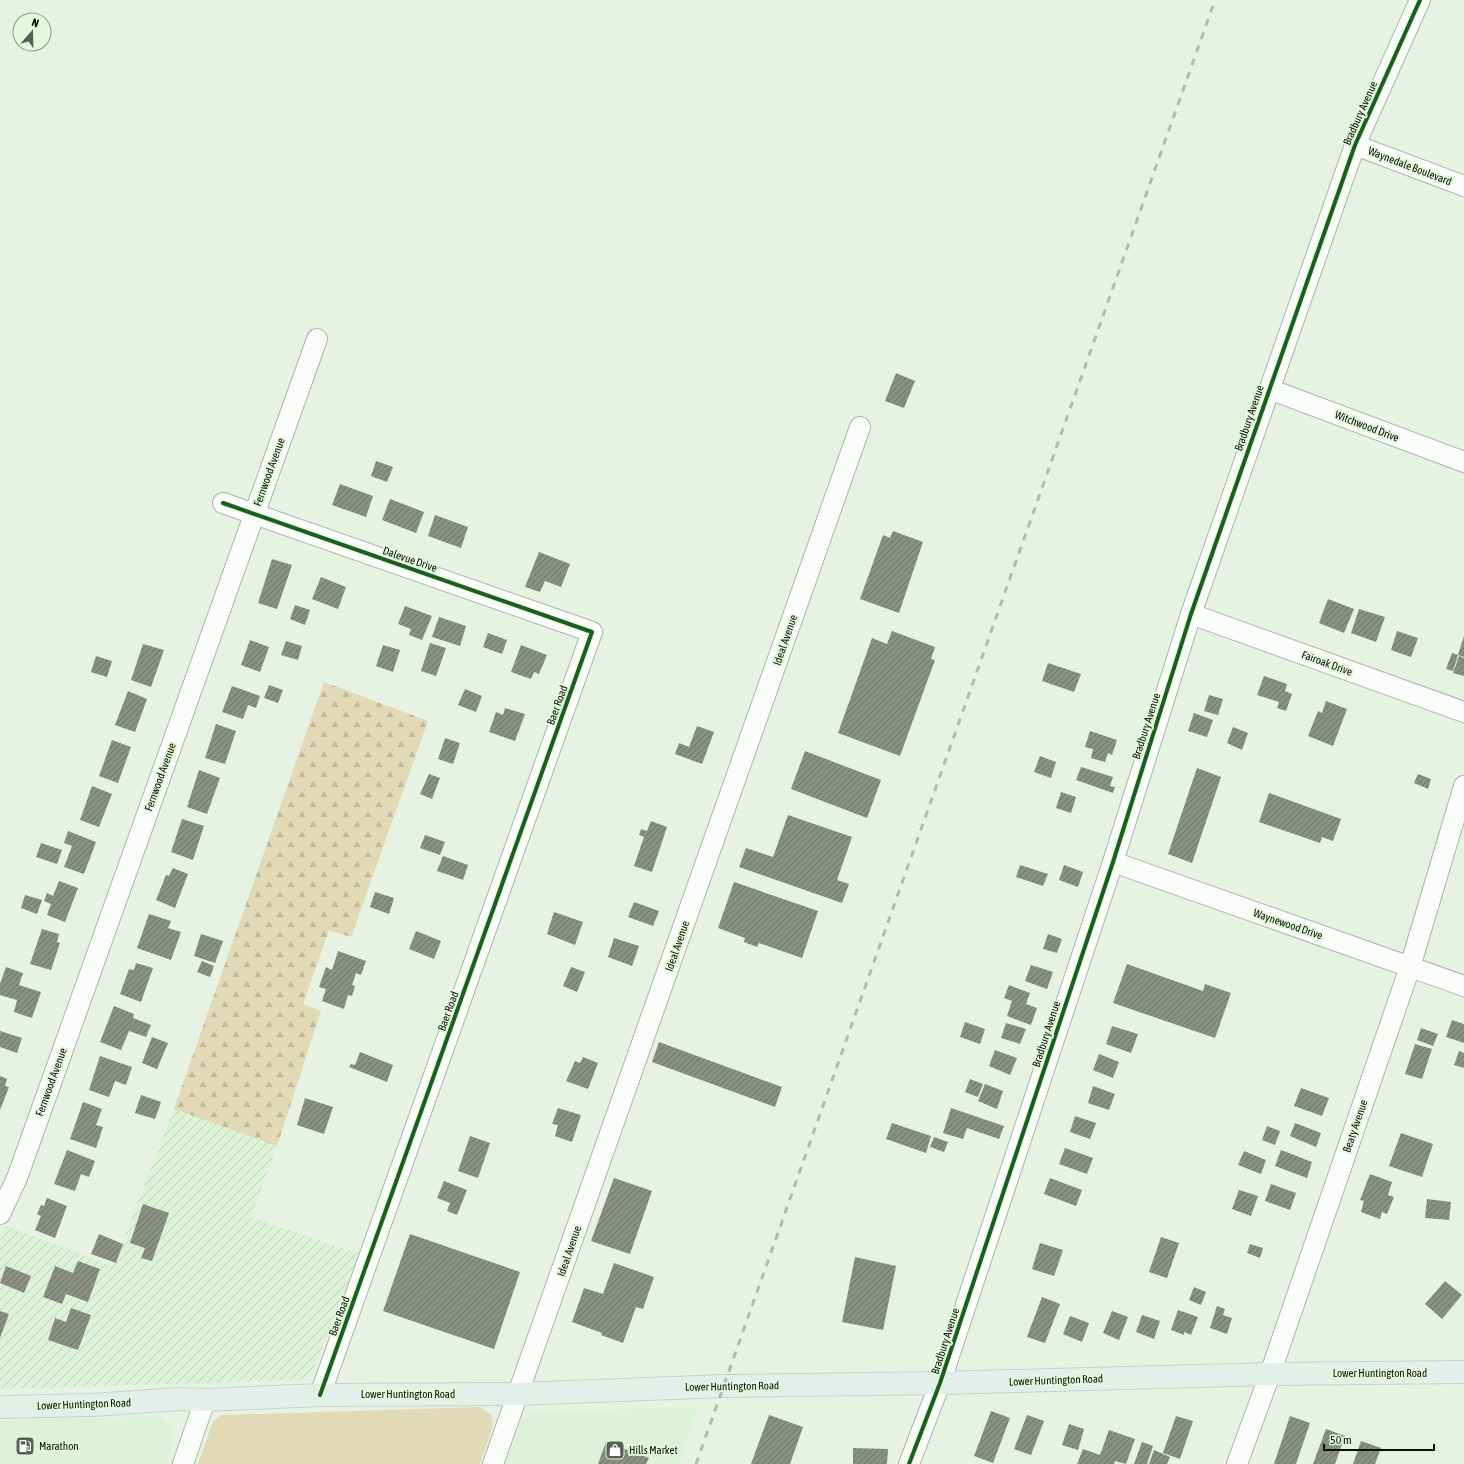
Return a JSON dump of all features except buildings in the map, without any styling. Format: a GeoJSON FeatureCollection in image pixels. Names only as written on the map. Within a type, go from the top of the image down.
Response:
{"type":"FeatureCollection","features":[{"type":"Feature","properties":{"kind":"main road","name":"Lower Huntington Road"},"geometry":{"type":"LineString","coordinates":[[0,1407],[92,1405],[179,1399],[205,1400],[320,1395],[518,1394],[686,1387],[940,1383],[1270,1374],[1464,1372]]}},
{"type":"Feature","properties":{"kind":"street","name":"Bradbury Avenue"},"geometry":{"type":"LineString","coordinates":[[909,1464],[940,1383],[1112,862],[1191,614],[1269,389],[1355,145],[1420,0]]}},
{"type":"Feature","properties":{"kind":"street","name":"Waynedale Boulevard"},"geometry":{"type":"LineString","coordinates":[[1355,145],[1464,186]]}},
{"type":"Feature","properties":{"kind":"street","name":"Fernwood Avenue"},"geometry":{"type":"LineString","coordinates":[[0,1214],[17,1178],[317,339]]}},
{"type":"Feature","properties":{"kind":"street","name":"Witchwood Drive"},"geometry":{"type":"LineString","coordinates":[[1269,389],[1464,462]]}},
{"type":"Feature","properties":{"kind":"street","name":"Ideal Avenue"},"geometry":{"type":"LineString","coordinates":[[493,1464],[860,427]]}},
{"type":"Feature","properties":{"kind":"street","name":"Dalevue Drive"},"geometry":{"type":"LineString","coordinates":[[223,503],[592,632]]}},
{"type":"Feature","properties":{"kind":"street","name":"Fairoak Drive"},"geometry":{"type":"LineString","coordinates":[[1191,614],[1464,712]]}},
{"type":"Feature","properties":{"kind":"street","name":"Baer Road"},"geometry":{"type":"LineString","coordinates":[[320,1395],[592,632]]}},
{"type":"Feature","properties":{"kind":"street","name":"Beaty Avenue"},"geometry":{"type":"LineString","coordinates":[[1237,1464],[1270,1374],[1410,967],[1464,786]]}},
{"type":"Feature","properties":{"kind":"street","name":"Waynewood Drive"},"geometry":{"type":"LineString","coordinates":[[1112,862],[1464,986]]}},
{"type":"Feature","properties":{"kind":"street"},"geometry":{"type":"LineString","coordinates":[[183,1464],[205,1400]]}},
{"type":"Feature","properties":{"kind":"shaded area"},"geometry":{"type":"Polygon","coordinates":[[[174,1109],[277,1146],[251,1217],[359,1254],[314,1369],[303,1380],[0,1389],[0,1242],[6,1226],[113,1266],[174,1109]]]}},
{"type":"Feature","properties":{"kind":"shaded area"},"geometry":{"type":"Polygon","coordinates":[[[699,1407],[678,1464],[506,1464],[521,1421],[527,1412],[699,1407]]]}},
{"type":"Feature","properties":{"kind":"shaded area"},"geometry":{"type":"Polygon","coordinates":[[[161,1416],[172,1425],[174,1443],[166,1464],[0,1464],[0,1421],[161,1416]]]}},
{"type":"Feature","properties":{"kind":"green space"},"geometry":{"type":"Polygon","coordinates":[[[324,682],[428,721],[351,937],[329,930],[303,1004],[321,1011],[277,1146],[174,1109],[324,682]]]}},
{"type":"Feature","properties":{"kind":"green space"},"geometry":{"type":"Polygon","coordinates":[[[480,1407],[491,1414],[493,1426],[480,1464],[198,1464],[213,1421],[222,1415],[480,1407]]]}},
{"type":"Feature","properties":{"kind":"railway"},"geometry":{"type":"LineString","coordinates":[[696,1464],[1215,0]]}},
{"type":"Feature","properties":{"kind":"cycle path"},"geometry":{"type":"LineString","coordinates":[[909,1464],[940,1383],[1113,862],[1191,614],[1355,145],[1420,0]]}},
{"type":"Feature","properties":{"kind":"cycle path"},"geometry":{"type":"LineString","coordinates":[[223,503],[592,632],[320,1395]]}},
{"type":"Feature","properties":{"kind":"place","name":"Marathon"},"geometry":{"type":"Point","coordinates":[25,1446]}},
{"type":"Feature","properties":{"kind":"place","name":"Hills Market"},"geometry":{"type":"Point","coordinates":[615,1450]}}]}
